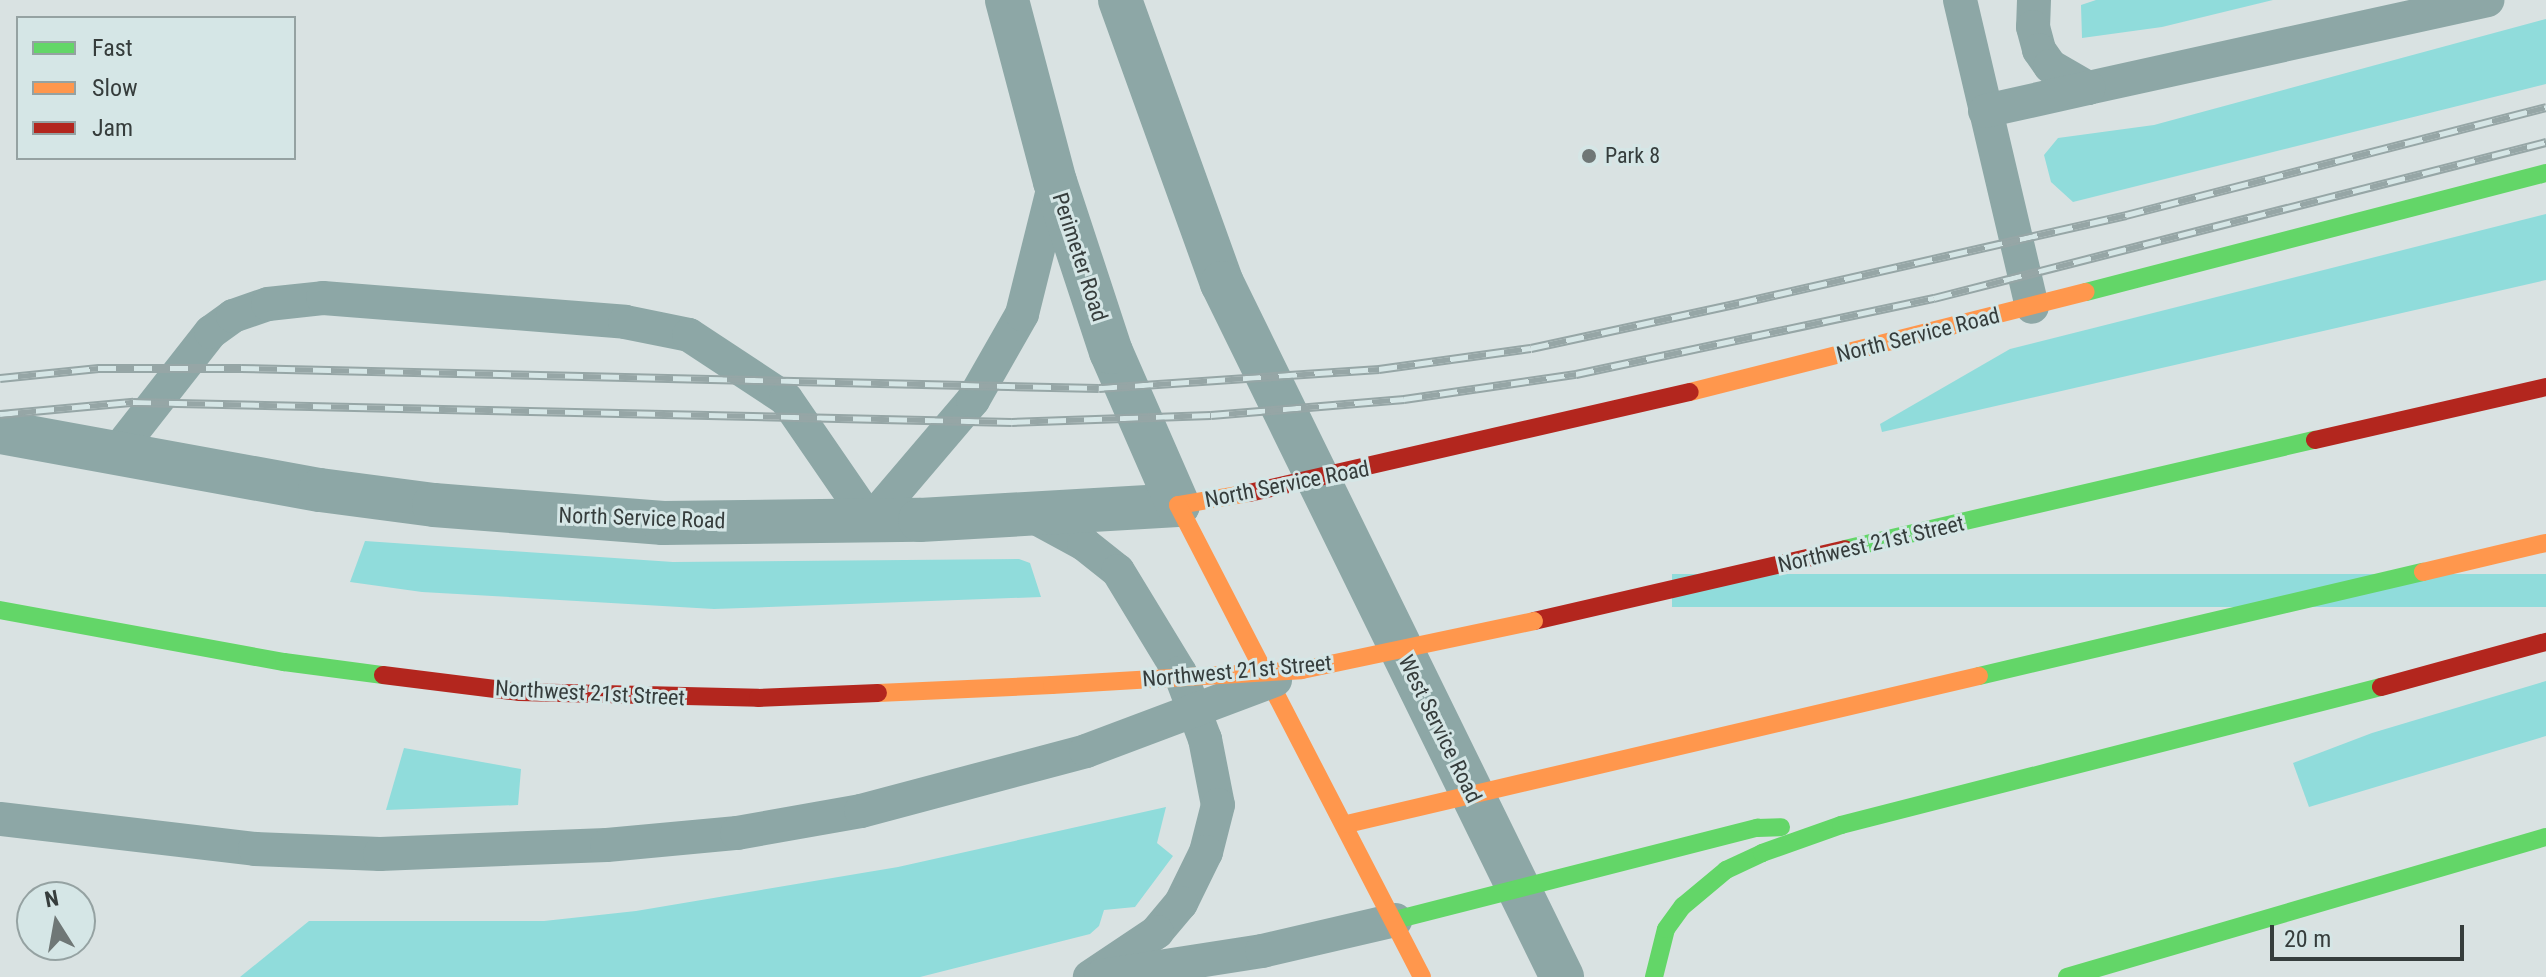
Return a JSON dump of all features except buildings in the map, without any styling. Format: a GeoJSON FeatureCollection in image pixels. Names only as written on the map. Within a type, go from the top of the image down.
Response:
{"type":"FeatureCollection","features":[{"type":"Feature","properties":{"kind":"main road","name":"North Service Road"},"geometry":{"type":"LineString","coordinates":[[1178,505],[1317,481],[2032,307],[2546,173]]}},
{"type":"Feature","properties":{"kind":"main road","name":"Northwest 21st Street"},"geometry":{"type":"LineString","coordinates":[[0,610],[284,662],[519,692],[758,698],[1302,670],[1534,621],[2546,387]]}},
{"type":"Feature","properties":{"kind":"main road"},"geometry":{"type":"LineString","coordinates":[[1178,505],[1347,824],[1422,977]]}},
{"type":"Feature","properties":{"kind":"main road"},"geometry":{"type":"LineString","coordinates":[[1347,824],[2546,543]]}},
{"type":"Feature","properties":{"kind":"main road"},"geometry":{"type":"LineString","coordinates":[[1654,977],[1666,929],[1703,887],[1762,853],[1841,825],[2226,729],[2546,642]]}},
{"type":"Feature","properties":{"kind":"main road"},"geometry":{"type":"LineString","coordinates":[[1395,920],[1757,828],[1841,825]]}},
{"type":"Feature","properties":{"kind":"main road"},"geometry":{"type":"LineString","coordinates":[[2067,977],[2546,837]]}},
{"type":"Feature","properties":{"kind":"street","name":"Perimeter Road"},"geometry":{"type":"LineString","coordinates":[[1007,0],[1055,182],[1111,352],[1178,505]]}},
{"type":"Feature","properties":{"kind":"street"},"geometry":{"type":"LineString","coordinates":[[1120,0],[1222,283],[1317,481]]}},
{"type":"Feature","properties":{"kind":"street","name":"North Service Road"},"geometry":{"type":"LineString","coordinates":[[0,432],[434,505],[663,523],[870,521],[1178,505]]}},
{"type":"Feature","properties":{"kind":"street","name":"West Service Road"},"geometry":{"type":"LineString","coordinates":[[1317,481],[1562,977]]}},
{"type":"Feature","properties":{"kind":"lane"},"geometry":{"type":"LineString","coordinates":[[1960,0],[2032,307]]}},
{"type":"Feature","properties":{"kind":"lane"},"geometry":{"type":"LineString","coordinates":[[2034,0],[2039,50],[2050,66],[2088,88]]}},
{"type":"Feature","properties":{"kind":"lane"},"geometry":{"type":"LineString","coordinates":[[1985,111],[2487,0]]}},
{"type":"Feature","properties":{"kind":"lane"},"geometry":{"type":"LineString","coordinates":[[116,453],[211,332],[233,316],[268,304],[323,298],[625,322],[689,335],[786,399],[870,521],[973,400],[1022,314],[1055,182]]}},
{"type":"Feature","properties":{"kind":"lane"},"geometry":{"type":"LineString","coordinates":[[1027,513],[1084,544],[1118,571],[1180,673],[1205,739],[1218,805],[1206,852],[1181,903],[1157,932],[1092,977]]}},
{"type":"Feature","properties":{"kind":"lane"},"geometry":{"type":"LineString","coordinates":[[0,819],[271,850],[380,854],[607,845],[737,833],[861,811],[1086,751],[1302,670]]}},
{"type":"Feature","properties":{"kind":"lane"},"geometry":{"type":"LineString","coordinates":[[1092,977],[1262,951],[1395,920]]}},
{"type":"Feature","properties":{"kind":"shaded area"},"geometry":{"type":"Polygon","coordinates":[[[2096,0],[2273,0],[2162,27],[2082,38],[2081,5],[2096,0]]]}},
{"type":"Feature","properties":{"kind":"shaded area"},"geometry":{"type":"Polygon","coordinates":[[[2546,19],[2546,84],[2073,202],[2051,182],[2044,155],[2058,138],[2154,125],[2546,19]]]}},
{"type":"Feature","properties":{"kind":"shaded area"},"geometry":{"type":"Polygon","coordinates":[[[2546,214],[2546,280],[1882,432],[1880,424],[2010,349],[2546,214]]]}},
{"type":"Feature","properties":{"kind":"shaded area"},"geometry":{"type":"Polygon","coordinates":[[[365,541],[673,562],[1019,559],[1030,563],[1041,597],[714,609],[422,592],[350,582],[365,541]]]}},
{"type":"Feature","properties":{"kind":"shaded area"},"geometry":{"type":"Polygon","coordinates":[[[1672,574],[2546,574],[2546,607],[1672,607],[1672,574]]]}},
{"type":"Feature","properties":{"kind":"shaded area"},"geometry":{"type":"Polygon","coordinates":[[[2546,681],[2546,736],[2309,807],[2293,763],[2372,733],[2546,681]]]}},
{"type":"Feature","properties":{"kind":"shaded area"},"geometry":{"type":"Polygon","coordinates":[[[404,748],[521,769],[518,805],[386,810],[404,748]]]}},
{"type":"Feature","properties":{"kind":"shaded area"},"geometry":{"type":"Polygon","coordinates":[[[1166,807],[1157,843],[1173,856],[1135,907],[1104,910],[1099,926],[1090,934],[920,977],[240,977],[309,921],[544,921],[636,911],[898,867],[1166,807]]]}},
{"type":"Feature","properties":{"kind":"railway"},"geometry":{"type":"LineString","coordinates":[[0,378],[98,368],[241,368],[1099,388],[1379,369],[1531,348],[1739,303],[2126,215],[2546,107]]}},
{"type":"Feature","properties":{"kind":"railway"},"geometry":{"type":"LineString","coordinates":[[0,414],[133,402],[1012,422],[1211,415],[1404,399],[1576,374],[1934,298],[2546,142]]}},
{"type":"Feature","properties":{"kind":"traffic: fast"},"geometry":{"type":"LineString","coordinates":[[2086,292],[2546,173]]}},
{"type":"Feature","properties":{"kind":"traffic: fast"},"geometry":{"type":"LineString","coordinates":[[1845,549],[2315,440]]}},
{"type":"Feature","properties":{"kind":"traffic: fast"},"geometry":{"type":"LineString","coordinates":[[1979,676],[2423,572]]}},
{"type":"Feature","properties":{"kind":"traffic: fast"},"geometry":{"type":"LineString","coordinates":[[0,610],[284,662],[383,675]]}},
{"type":"Feature","properties":{"kind":"traffic: fast"},"geometry":{"type":"LineString","coordinates":[[1654,977],[1666,929],[1683,906],[1726,870],[1762,853],[1841,825],[2381,687]]}},
{"type":"Feature","properties":{"kind":"traffic: fast"},"geometry":{"type":"LineString","coordinates":[[1395,920],[1757,828],[1781,827]]}},
{"type":"Feature","properties":{"kind":"traffic: fast"},"geometry":{"type":"LineString","coordinates":[[2067,977],[2546,837]]}},
{"type":"Feature","properties":{"kind":"traffic: slow"},"geometry":{"type":"LineString","coordinates":[[1690,392],[2086,292]]}},
{"type":"Feature","properties":{"kind":"traffic: slow"},"geometry":{"type":"LineString","coordinates":[[1249,493],[1178,505],[1422,977]]}},
{"type":"Feature","properties":{"kind":"traffic: slow"},"geometry":{"type":"LineString","coordinates":[[2423,572],[2546,543]]}},
{"type":"Feature","properties":{"kind":"traffic: slow"},"geometry":{"type":"LineString","coordinates":[[1052,685],[1302,670],[1534,621]]}},
{"type":"Feature","properties":{"kind":"traffic: slow"},"geometry":{"type":"LineString","coordinates":[[1347,824],[1979,676]]}},
{"type":"Feature","properties":{"kind":"traffic: slow"},"geometry":{"type":"LineString","coordinates":[[878,693],[1052,685]]}},
{"type":"Feature","properties":{"kind":"traffic: jam"},"geometry":{"type":"LineString","coordinates":[[2315,440],[2546,387]]}},
{"type":"Feature","properties":{"kind":"traffic: jam"},"geometry":{"type":"LineString","coordinates":[[1249,493],[1690,392]]}},
{"type":"Feature","properties":{"kind":"traffic: jam"},"geometry":{"type":"LineString","coordinates":[[1534,621],[1845,549]]}},
{"type":"Feature","properties":{"kind":"traffic: jam"},"geometry":{"type":"LineString","coordinates":[[2381,687],[2546,642]]}},
{"type":"Feature","properties":{"kind":"traffic: jam"},"geometry":{"type":"LineString","coordinates":[[383,675],[519,692],[758,698],[878,693]]}},
{"type":"Feature","properties":{"kind":"place","name":"Park 8"},"geometry":{"type":"Point","coordinates":[1589,156]}}]}
